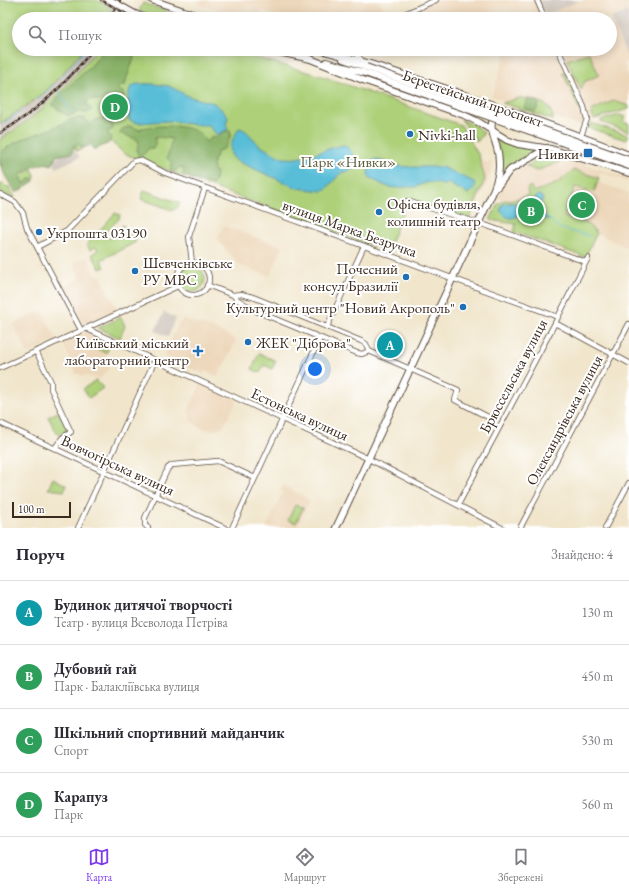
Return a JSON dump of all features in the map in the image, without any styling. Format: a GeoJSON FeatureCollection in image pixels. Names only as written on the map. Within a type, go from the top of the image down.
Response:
{"type":"FeatureCollection","features":[{"type":"Feature","properties":{"kind":"main road"},"geometry":{"type":"LineString","coordinates":[[110,0],[132,12]]}},
{"type":"Feature","properties":{"kind":"main road"},"geometry":{"type":"LineString","coordinates":[[152,0],[162,2],[188,12]]}},
{"type":"Feature","properties":{"kind":"main road","name":"Берестейський проспект"},"geometry":{"type":"LineString","coordinates":[[299,56],[366,70],[629,160]]}},
{"type":"Feature","properties":{"kind":"main road","name":"Берестейський проспект"},"geometry":{"type":"LineString","coordinates":[[333,56],[366,70],[629,166]]}},
{"type":"Feature","properties":{"kind":"main road","name":"Берестейський проспект"},"geometry":{"type":"LineString","coordinates":[[345,56],[480,100],[560,128],[580,138],[629,155]]}},
{"type":"Feature","properties":{"kind":"main road","name":"Берестейський проспект"},"geometry":{"type":"LineString","coordinates":[[308,58],[363,80],[464,115],[480,122],[507,140],[518,144],[547,148],[629,173]]}},
{"type":"Feature","properties":{"kind":"main road"},"geometry":{"type":"LineString","coordinates":[[464,115],[478,117],[483,113],[484,106],[480,100]]}},
{"type":"Feature","properties":{"kind":"main road"},"geometry":{"type":"LineString","coordinates":[[336,528],[492,194],[497,180],[499,167],[497,148],[492,130],[492,122],[496,115],[511,111]]}},
{"type":"Feature","properties":{"kind":"main road"},"geometry":{"type":"LineString","coordinates":[[560,128],[567,137]]}},
{"type":"Feature","properties":{"kind":"main road"},"geometry":{"type":"LineString","coordinates":[[557,151],[564,147]]}},
{"type":"Feature","properties":{"kind":"main road"},"geometry":{"type":"LineString","coordinates":[[492,194],[510,170],[547,148]]}},
{"type":"Feature","properties":{"kind":"main road"},"geometry":{"type":"LineString","coordinates":[[573,150],[578,157]]}},
{"type":"Feature","properties":{"kind":"street"},"geometry":{"type":"LineString","coordinates":[[409,12],[436,0]]}},
{"type":"Feature","properties":{"kind":"street"},"geometry":{"type":"LineString","coordinates":[[537,0],[542,12]]}},
{"type":"Feature","properties":{"kind":"street"},"geometry":{"type":"LineString","coordinates":[[358,56],[362,61]]}},
{"type":"Feature","properties":{"kind":"street"},"geometry":{"type":"LineString","coordinates":[[561,56],[584,107],[587,119],[580,138]]}},
{"type":"Feature","properties":{"kind":"street","name":"вулиця Марка Безручка"},"geometry":{"type":"LineString","coordinates":[[37,247],[67,231],[134,161],[140,160],[165,173],[558,317]]}},
{"type":"Feature","properties":{"kind":"street"},"geometry":{"type":"LineString","coordinates":[[192,263],[188,236],[205,188]]}},
{"type":"Feature","properties":{"kind":"street"},"geometry":{"type":"LineString","coordinates":[[0,194],[14,202],[23,213],[37,247],[83,329]]}},
{"type":"Feature","properties":{"kind":"street"},"geometry":{"type":"LineString","coordinates":[[407,201],[478,223]]}},
{"type":"Feature","properties":{"kind":"street","name":"Брюссельська вулиця"},"geometry":{"type":"LineString","coordinates":[[458,505],[587,260],[478,223]]}},
{"type":"Feature","properties":{"kind":"street"},"geometry":{"type":"LineString","coordinates":[[327,327],[364,246]]}},
{"type":"Feature","properties":{"kind":"street"},"geometry":{"type":"LineString","coordinates":[[192,263],[204,268],[208,276],[207,285],[201,292],[193,295],[184,292],[178,286],[177,278],[179,270],[185,265],[192,263]]}},
{"type":"Feature","properties":{"kind":"street"},"geometry":{"type":"LineString","coordinates":[[207,285],[233,295],[238,300],[256,311],[357,354],[362,354],[369,351]]}},
{"type":"Feature","properties":{"kind":"street"},"geometry":{"type":"LineString","coordinates":[[0,368],[178,286]]}},
{"type":"Feature","properties":{"kind":"street"},"geometry":{"type":"LineString","coordinates":[[233,295],[241,294],[254,297],[361,341],[366,344],[369,351],[458,390],[455,400],[490,418]]}},
{"type":"Feature","properties":{"kind":"street"},"geometry":{"type":"LineString","coordinates":[[555,322],[629,362]]}},
{"type":"Feature","properties":{"kind":"street","name":"Олександрівська вулиця"},"geometry":{"type":"LineString","coordinates":[[520,528],[629,324]]}},
{"type":"Feature","properties":{"kind":"street","name":"Естонська вулиця"},"geometry":{"type":"LineString","coordinates":[[83,329],[155,360],[369,459],[502,528]]}},
{"type":"Feature","properties":{"kind":"street"},"geometry":{"type":"LineString","coordinates":[[232,528],[320,338]]}},
{"type":"Feature","properties":{"kind":"street"},"geometry":{"type":"LineString","coordinates":[[36,351],[50,382],[51,389],[71,432],[62,438],[55,448]]}},
{"type":"Feature","properties":{"kind":"street"},"geometry":{"type":"LineString","coordinates":[[78,528],[155,360]]}},
{"type":"Feature","properties":{"kind":"street","name":"Вовчогірська вулиця"},"geometry":{"type":"LineString","coordinates":[[0,423],[225,528]]}},
{"type":"Feature","properties":{"kind":"street"},"geometry":{"type":"LineString","coordinates":[[148,528],[145,525],[145,518],[168,468],[172,465],[218,460],[255,478]]}},
{"type":"Feature","properties":{"kind":"street"},"geometry":{"type":"LineString","coordinates":[[605,528],[629,483]]}},
{"type":"Feature","properties":{"kind":"shaded area"},"geometry":{"type":"Polygon","coordinates":[[[198,0],[379,0],[385,12],[226,12],[200,5],[198,0]]]}},
{"type":"Feature","properties":{"kind":"shaded area"},"geometry":{"type":"Polygon","coordinates":[[[426,0],[629,0],[629,11],[617,16],[617,12],[422,12],[418,4],[426,0]]]}},
{"type":"Feature","properties":{"kind":"shaded area"},"geometry":{"type":"Polygon","coordinates":[[[539,0],[580,0],[553,12],[545,12],[539,0]]]}},
{"type":"Feature","properties":{"kind":"shaded area"},"geometry":{"type":"Polygon","coordinates":[[[629,11],[629,61],[617,32],[617,16],[629,11]]]}},
{"type":"Feature","properties":{"kind":"shaded area"},"geometry":{"type":"Polygon","coordinates":[[[617,32],[629,61],[624,64],[629,77],[629,106],[623,104],[621,111],[594,119],[585,116],[583,127],[492,96],[505,56],[617,56],[617,32]]]}},
{"type":"Feature","properties":{"kind":"shaded area"},"geometry":{"type":"Polygon","coordinates":[[[78,56],[91,56],[80,70],[38,112],[0,139],[0,124],[43,94],[78,56]]]}},
{"type":"Feature","properties":{"kind":"shaded area"},"geometry":{"type":"Polygon","coordinates":[[[74,150],[80,157],[56,168],[52,160],[74,150]]]}},
{"type":"Feature","properties":{"kind":"shaded area"},"geometry":{"type":"Polygon","coordinates":[[[568,159],[629,179],[629,182],[600,172],[599,178],[573,170],[556,184],[534,191],[531,185],[526,188],[528,194],[510,201],[496,197],[502,184],[510,176],[526,166],[536,171],[568,159]]]}},
{"type":"Feature","properties":{"kind":"shaded area"},"geometry":{"type":"Polygon","coordinates":[[[479,162],[492,162],[493,168],[473,215],[466,212],[479,162]]]}},
{"type":"Feature","properties":{"kind":"shaded area"},"geometry":{"type":"Polygon","coordinates":[[[598,182],[629,193],[629,242],[625,247],[597,233],[585,222],[564,217],[575,187],[593,192],[598,182]]]}},
{"type":"Feature","properties":{"kind":"shaded area"},"geometry":{"type":"Polygon","coordinates":[[[224,226],[283,247],[270,276],[239,265],[217,239],[224,226]]]}},
{"type":"Feature","properties":{"kind":"shaded area"},"geometry":{"type":"Polygon","coordinates":[[[88,257],[96,276],[100,275],[117,309],[87,323],[82,322],[72,300],[61,288],[80,278],[73,263],[88,257]]]}},
{"type":"Feature","properties":{"kind":"shaded area"},"geometry":{"type":"Polygon","coordinates":[[[42,311],[57,340],[28,354],[13,324],[42,311]]]}},
{"type":"Feature","properties":{"kind":"shaded area"},"geometry":{"type":"Polygon","coordinates":[[[164,312],[176,318],[168,337],[155,331],[164,312]]]}},
{"type":"Feature","properties":{"kind":"shaded area","name":"Київський міський лабораторний центр"},"geometry":{"type":"Polygon","coordinates":[[[183,319],[213,328],[236,340],[218,377],[205,371],[203,374],[164,356],[179,322],[181,324],[183,319]]]}},
{"type":"Feature","properties":{"kind":"shaded area"},"geometry":{"type":"Polygon","coordinates":[[[86,331],[112,341],[105,357],[109,369],[100,379],[76,374],[62,342],[86,331]]]}},
{"type":"Feature","properties":{"kind":"shaded area"},"geometry":{"type":"Polygon","coordinates":[[[201,383],[237,400],[224,426],[212,431],[201,428],[192,422],[188,411],[201,383]]]}},
{"type":"Feature","properties":{"kind":"shaded area"},"geometry":{"type":"Polygon","coordinates":[[[283,485],[310,500],[296,528],[266,528],[283,492],[280,491],[283,485]]]}},
{"type":"Feature","properties":{"kind":"green space"},"geometry":{"type":"Polygon","coordinates":[[[0,0],[97,0],[112,9],[110,12],[12,12],[12,56],[78,56],[43,94],[0,124],[0,0]]]}},
{"type":"Feature","properties":{"kind":"green space"},"geometry":{"type":"Polygon","coordinates":[[[143,3],[168,12],[142,12],[139,11],[143,3]]]}},
{"type":"Feature","properties":{"kind":"green space","name":"Парк «Нивки»"},"geometry":{"type":"Polygon","coordinates":[[[91,56],[250,56],[322,76],[461,125],[479,156],[485,179],[469,219],[408,200],[387,251],[125,154],[110,141],[103,140],[81,145],[82,149],[76,151],[75,148],[78,146],[0,166],[0,139],[41,110],[91,56]]]}},
{"type":"Feature","properties":{"kind":"green space"},"geometry":{"type":"Polygon","coordinates":[[[133,56],[125,86],[119,85],[119,90],[124,93],[124,98],[118,96],[114,100],[104,97],[101,101],[90,99],[87,102],[87,105],[92,110],[87,113],[79,112],[69,116],[52,105],[64,91],[98,57],[133,56]]]}},
{"type":"Feature","properties":{"kind":"green space"},"geometry":{"type":"Polygon","coordinates":[[[578,56],[590,56],[599,75],[584,82],[581,90],[567,60],[578,56]]]}},
{"type":"Feature","properties":{"kind":"green space"},"geometry":{"type":"Polygon","coordinates":[[[565,72],[583,110],[580,111],[563,73],[565,72]]]}},
{"type":"Feature","properties":{"kind":"green space"},"geometry":{"type":"Polygon","coordinates":[[[519,98],[530,99],[546,105],[550,109],[553,120],[502,103],[519,98]]]}},
{"type":"Feature","properties":{"kind":"green space"},"geometry":{"type":"Polygon","coordinates":[[[528,99],[538,102],[539,104],[535,112],[524,108],[528,99]]]}},
{"type":"Feature","properties":{"kind":"green space"},"geometry":{"type":"Polygon","coordinates":[[[613,101],[629,106],[629,109],[594,119],[591,111],[613,101]]]}},
{"type":"Feature","properties":{"kind":"green space"},"geometry":{"type":"Polygon","coordinates":[[[620,115],[625,117],[623,122],[629,124],[629,132],[601,122],[601,120],[620,115]]]}},
{"type":"Feature","properties":{"kind":"green space"},"geometry":{"type":"Polygon","coordinates":[[[76,118],[84,118],[90,125],[97,119],[108,119],[113,126],[112,130],[107,131],[111,138],[109,143],[94,150],[91,146],[92,141],[90,139],[89,146],[83,148],[79,144],[74,145],[72,153],[56,156],[52,165],[44,164],[31,168],[20,174],[23,184],[32,178],[34,181],[16,193],[5,176],[0,162],[2,152],[14,143],[76,118]]]}},
{"type":"Feature","properties":{"kind":"green space"},"geometry":{"type":"Polygon","coordinates":[[[461,119],[476,126],[484,133],[477,142],[461,119]]]}},
{"type":"Feature","properties":{"kind":"green space"},"geometry":{"type":"Polygon","coordinates":[[[591,123],[628,135],[626,140],[589,128],[591,123]]]}},
{"type":"Feature","properties":{"kind":"green space"},"geometry":{"type":"Polygon","coordinates":[[[130,126],[140,130],[141,128],[163,126],[188,128],[200,134],[206,142],[212,137],[216,138],[226,131],[230,131],[231,135],[225,148],[218,151],[213,160],[214,170],[216,173],[215,181],[212,185],[183,175],[184,169],[180,167],[174,172],[170,170],[172,163],[167,158],[172,139],[159,137],[155,138],[155,145],[153,149],[149,148],[142,156],[138,155],[137,150],[139,141],[120,133],[122,129],[130,126]]]}},
{"type":"Feature","properties":{"kind":"green space"},"geometry":{"type":"Polygon","coordinates":[[[497,138],[517,147],[536,151],[515,162],[502,173],[497,138]]]}},
{"type":"Feature","properties":{"kind":"green space"},"geometry":{"type":"Polygon","coordinates":[[[551,153],[568,159],[536,171],[526,166],[551,153]]]}},
{"type":"Feature","properties":{"kind":"green space"},"geometry":{"type":"Polygon","coordinates":[[[32,169],[36,177],[24,183],[20,175],[32,169]]]}},
{"type":"Feature","properties":{"kind":"green space"},"geometry":{"type":"Polygon","coordinates":[[[574,170],[599,178],[594,192],[575,187],[564,217],[585,222],[597,233],[585,257],[514,232],[516,224],[490,220],[498,204],[505,200],[510,201],[528,195],[527,188],[531,186],[533,192],[556,184],[574,170]]]}},
{"type":"Feature","properties":{"kind":"green space"},"geometry":{"type":"Polygon","coordinates":[[[0,183],[7,188],[8,186],[15,197],[13,198],[0,191],[0,183]]]}},
{"type":"Feature","properties":{"kind":"green space"},"geometry":{"type":"Polygon","coordinates":[[[144,190],[180,203],[177,208],[172,210],[141,199],[144,190]]]}},
{"type":"Feature","properties":{"kind":"green space"},"geometry":{"type":"Polygon","coordinates":[[[579,193],[591,198],[583,216],[572,211],[579,193]]]}},
{"type":"Feature","properties":{"kind":"green space"},"geometry":{"type":"Polygon","coordinates":[[[115,213],[120,215],[119,219],[104,233],[110,239],[123,225],[136,242],[101,260],[105,267],[100,269],[92,254],[98,250],[96,247],[90,250],[87,245],[115,213]]]}},
{"type":"Feature","properties":{"kind":"green space"},"geometry":{"type":"Polygon","coordinates":[[[192,266],[201,270],[205,279],[201,288],[192,292],[183,288],[179,279],[183,270],[192,266]]]}},
{"type":"Feature","properties":{"kind":"green space"},"geometry":{"type":"Polygon","coordinates":[[[121,317],[125,326],[120,338],[98,328],[121,317]]]}},
{"type":"Feature","properties":{"kind":"green space"},"geometry":{"type":"Polygon","coordinates":[[[96,338],[110,345],[106,353],[91,346],[96,338]]]}},
{"type":"Feature","properties":{"kind":"green space"},"geometry":{"type":"Polygon","coordinates":[[[259,353],[276,361],[272,369],[264,365],[260,373],[252,369],[259,353]]]}},
{"type":"Feature","properties":{"kind":"green space"},"geometry":{"type":"Polygon","coordinates":[[[96,380],[103,388],[89,398],[83,389],[96,380]]]}},
{"type":"Feature","properties":{"kind":"green space"},"geometry":{"type":"Polygon","coordinates":[[[58,412],[68,430],[58,435],[48,417],[58,412]]]}},
{"type":"Feature","properties":{"kind":"green space"},"geometry":{"type":"Polygon","coordinates":[[[53,478],[66,485],[64,491],[48,489],[53,478]]]}},
{"type":"Feature","properties":{"kind":"green space"},"geometry":{"type":"Polygon","coordinates":[[[295,505],[303,508],[296,523],[288,520],[295,505]]]}},
{"type":"Feature","properties":{"kind":"water"},"geometry":{"type":"Polygon","coordinates":[[[137,84],[169,86],[190,97],[214,103],[226,113],[228,118],[226,124],[228,129],[217,135],[208,125],[169,121],[137,123],[129,120],[128,97],[130,88],[137,84]]]}},
{"type":"Feature","properties":{"kind":"water"},"geometry":{"type":"Polygon","coordinates":[[[239,128],[248,133],[262,147],[284,158],[299,158],[344,145],[354,156],[356,161],[354,164],[356,167],[355,169],[341,173],[327,188],[322,191],[297,188],[237,161],[233,157],[230,150],[231,145],[239,128]]]}},
{"type":"Feature","properties":{"kind":"water"},"geometry":{"type":"Polygon","coordinates":[[[376,159],[395,166],[442,167],[474,182],[476,186],[468,194],[447,183],[445,186],[436,183],[429,183],[416,187],[390,187],[369,177],[370,162],[376,159]]]}},
{"type":"Feature","properties":{"kind":"water"},"geometry":{"type":"Polygon","coordinates":[[[539,195],[543,199],[537,207],[538,210],[550,220],[526,215],[510,218],[505,216],[500,210],[503,204],[531,202],[536,196],[539,195]]]}},
{"type":"Feature","properties":{"kind":"waterway"},"geometry":{"type":"LineString","coordinates":[[111,12],[115,6]]}},
{"type":"Feature","properties":{"kind":"waterway"},"geometry":{"type":"LineString","coordinates":[[43,95],[80,56]]}},
{"type":"Feature","properties":{"kind":"waterway"},"geometry":{"type":"LineString","coordinates":[[60,91],[63,100],[67,103],[71,112]]}},
{"type":"Feature","properties":{"kind":"waterway"},"geometry":{"type":"LineString","coordinates":[[37,100],[41,97]]}},
{"type":"Feature","properties":{"kind":"waterway"},"geometry":{"type":"LineString","coordinates":[[0,125],[22,111]]}},
{"type":"Feature","properties":{"kind":"waterway"},"geometry":{"type":"LineString","coordinates":[[472,188],[478,193]]}},
{"type":"Feature","properties":{"kind":"waterway"},"geometry":{"type":"LineString","coordinates":[[537,208],[558,227],[590,236]]}},
{"type":"Feature","properties":{"kind":"railway"},"geometry":{"type":"LineString","coordinates":[[101,0],[123,12]]}},
{"type":"Feature","properties":{"kind":"railway"},"geometry":{"type":"LineString","coordinates":[[113,12],[120,0]]}},
{"type":"Feature","properties":{"kind":"railway"},"geometry":{"type":"LineString","coordinates":[[0,133],[26,116],[51,96],[87,56]]}},
{"type":"Feature","properties":{"kind":"place","name":"Карапуз"},"geometry":{"type":"Point","coordinates":[115,107]}},
{"type":"Feature","properties":{"kind":"place","name":"Nivki-hall"},"geometry":{"type":"Point","coordinates":[410,134]}},
{"type":"Feature","properties":{"kind":"place","name":"Нивки"},"geometry":{"type":"Point","coordinates":[588,153]}},
{"type":"Feature","properties":{"kind":"place","name":"Шкільний спортивний майданчик"},"geometry":{"type":"Point","coordinates":[582,205]}},
{"type":"Feature","properties":{"kind":"place","name":"Дубовий гай"},"geometry":{"type":"Point","coordinates":[531,211]}},
{"type":"Feature","properties":{"kind":"place","name":"Офісна будівля, колишній театр"},"geometry":{"type":"Point","coordinates":[379,212]}},
{"type":"Feature","properties":{"kind":"place","name":"Укрпошта 03190"},"geometry":{"type":"Point","coordinates":[39,232]}},
{"type":"Feature","properties":{"kind":"place","name":"Шевченківське РУ МВС"},"geometry":{"type":"Point","coordinates":[135,271]}},
{"type":"Feature","properties":{"kind":"place","name":"Почесний консул Бразилії"},"geometry":{"type":"Point","coordinates":[406,277]}},
{"type":"Feature","properties":{"kind":"place","name":"Культурний центр \"Новий Акрополь\""},"geometry":{"type":"Point","coordinates":[463,307]}},
{"type":"Feature","properties":{"kind":"place","name":"ЖЕК \"Діброва\""},"geometry":{"type":"Point","coordinates":[248,342]}},
{"type":"Feature","properties":{"kind":"place","name":"Будинок дитячої творчості"},"geometry":{"type":"Point","coordinates":[390,345]}},
{"type":"Feature","properties":{"kind":"place","name":"Київський міський лабораторний центр"},"geometry":{"type":"Point","coordinates":[198,351]}}]}
